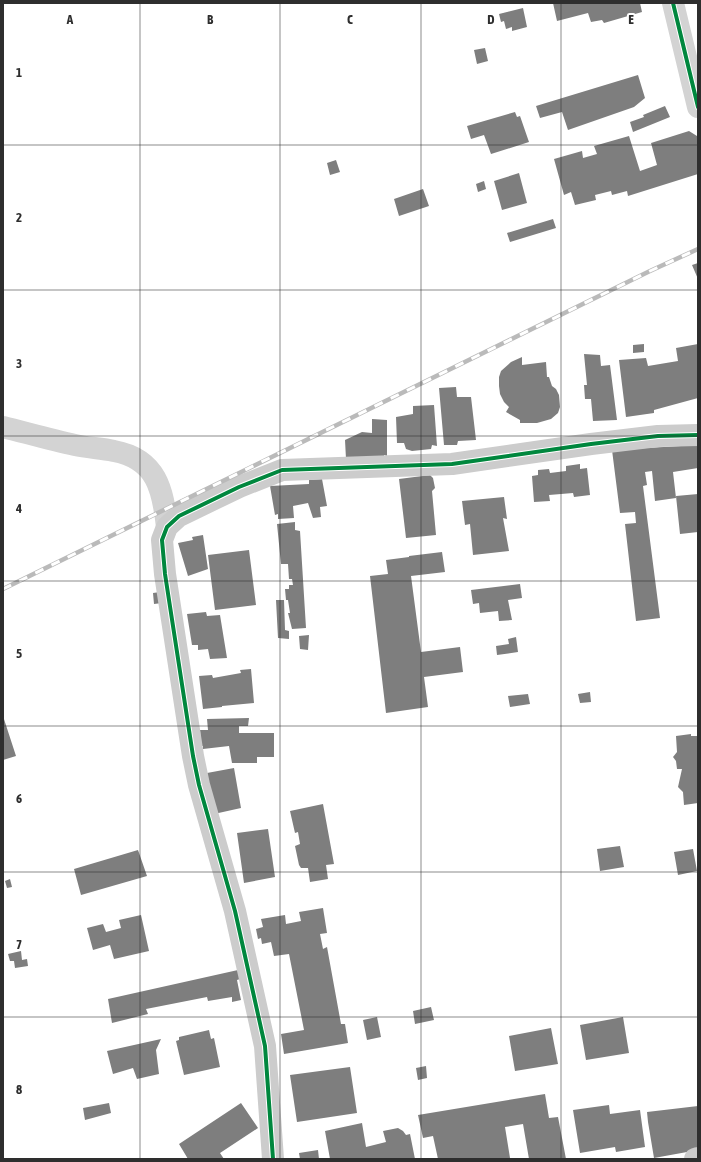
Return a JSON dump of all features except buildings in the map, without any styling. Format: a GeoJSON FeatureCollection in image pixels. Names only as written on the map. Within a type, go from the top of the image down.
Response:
{"type":"FeatureCollection","features":[{"type":"Feature","properties":{"kind":"street"},"geometry":{"type":"LineString","coordinates":[[673,3],[698,107]]}},
{"type":"Feature","properties":{"kind":"street"},"geometry":{"type":"LineString","coordinates":[[3,427],[75,445],[115,451],[130,455],[143,463],[156,479],[161,491],[167,527]]}},
{"type":"Feature","properties":{"kind":"street"},"geometry":{"type":"LineString","coordinates":[[273,1159],[266,1046],[235,911],[192,756],[165,574],[162,540],[167,527],[179,516],[199,506],[239,487],[282,470],[452,464],[658,436],[698,435]]}},
{"type":"Feature","properties":{"kind":"railway"},"geometry":{"type":"LineString","coordinates":[[3,589],[650,271],[698,249]]}},
{"type":"Feature","properties":{"kind":"cycle path"},"geometry":{"type":"LineString","coordinates":[[673,3],[698,107]]}},
{"type":"Feature","properties":{"kind":"cycle path"},"geometry":{"type":"LineString","coordinates":[[273,1159],[265,1046],[235,911],[199,785],[193,756],[165,574],[162,540],[167,527],[179,516],[239,487],[282,470],[452,464],[658,436],[698,435]]}}]}
